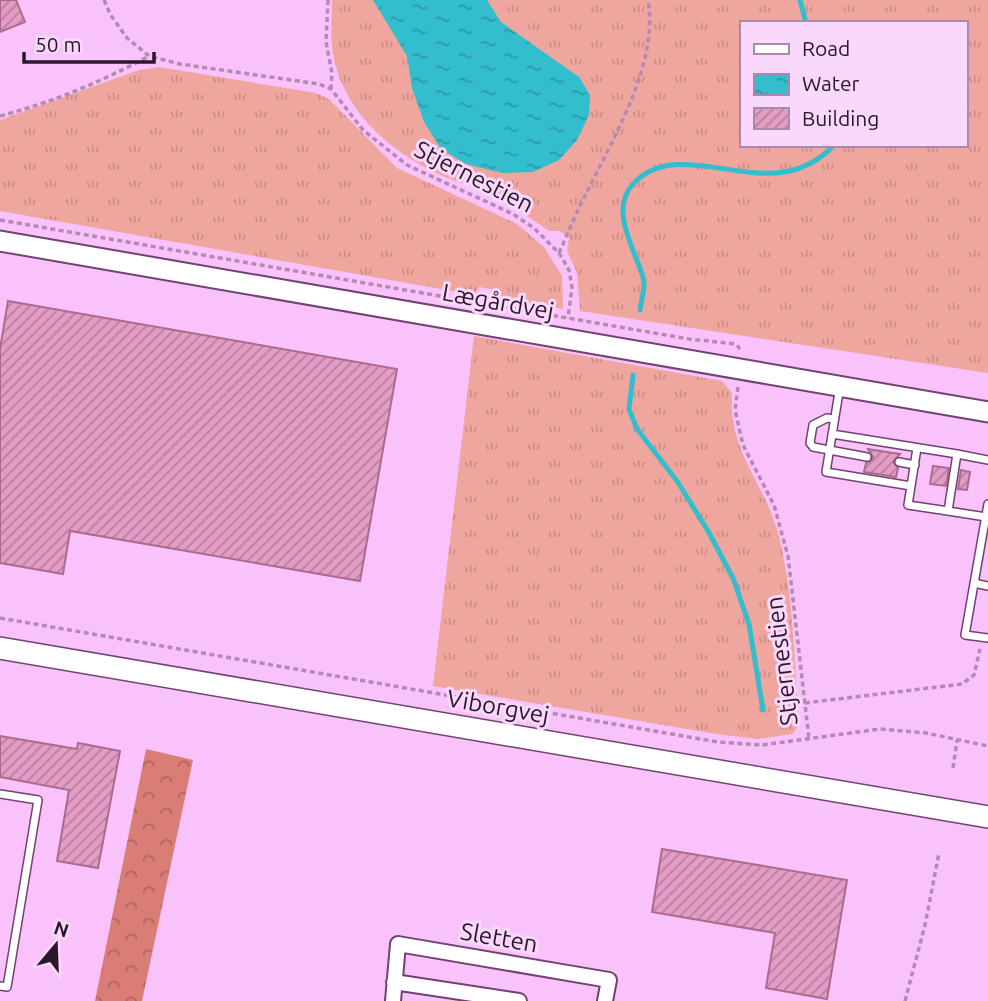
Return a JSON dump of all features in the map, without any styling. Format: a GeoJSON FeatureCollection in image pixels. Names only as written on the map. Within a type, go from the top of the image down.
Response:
{"type":"FeatureCollection","features":[{"type":"Feature","properties":{"kind":"main road","name":"Viborgvej"},"geometry":{"type":"LineString","coordinates":[[0,648],[988,817]]}},
{"type":"Feature","properties":{"kind":"street","name":"Lægårdvej"},"geometry":{"type":"LineString","coordinates":[[0,240],[988,412]]}},
{"type":"Feature","properties":{"kind":"street","name":"Sletten"},"geometry":{"type":"LineString","coordinates":[[393,1001],[398,944],[609,980],[605,1001]]}},
{"type":"Feature","properties":{"kind":"street"},"geometry":{"type":"LineString","coordinates":[[394,982],[519,1001]]}},
{"type":"Feature","properties":{"kind":"lane"},"geometry":{"type":"LineString","coordinates":[[840,386],[825,472],[911,486]]}},
{"type":"Feature","properties":{"kind":"lane"},"geometry":{"type":"LineString","coordinates":[[834,419],[827,418],[813,425],[810,443],[813,447],[867,457]]}},
{"type":"Feature","properties":{"kind":"lane"},"geometry":{"type":"LineString","coordinates":[[832,434],[988,460]]}},
{"type":"Feature","properties":{"kind":"lane"},"geometry":{"type":"LineString","coordinates":[[917,448],[908,505],[986,517]]}},
{"type":"Feature","properties":{"kind":"lane"},"geometry":{"type":"LineString","coordinates":[[948,511],[957,454]]}},
{"type":"Feature","properties":{"kind":"lane"},"geometry":{"type":"LineString","coordinates":[[899,462],[915,465]]}},
{"type":"Feature","properties":{"kind":"lane"},"geometry":{"type":"LineString","coordinates":[[984,638],[965,635],[985,534],[988,504]]}},
{"type":"Feature","properties":{"kind":"lane"},"geometry":{"type":"LineString","coordinates":[[974,583],[988,586]]}},
{"type":"Feature","properties":{"kind":"lane"},"geometry":{"type":"LineString","coordinates":[[0,794],[38,800],[7,987],[0,986]]}},
{"type":"Feature","properties":{"kind":"path"},"geometry":{"type":"LineString","coordinates":[[104,0],[110,14],[127,38],[149,56],[180,64],[319,84],[331,89],[332,73],[326,42],[327,0]]}},
{"type":"Feature","properties":{"kind":"path"},"geometry":{"type":"LineString","coordinates":[[559,253],[617,132],[639,77],[648,41],[648,0]]}},
{"type":"Feature","properties":{"kind":"path"},"geometry":{"type":"LineString","coordinates":[[0,116],[33,107],[105,80],[149,56]]}},
{"type":"Feature","properties":{"kind":"path","name":"Stjernestien"},"geometry":{"type":"LineString","coordinates":[[331,89],[363,130],[407,165],[513,214],[534,228],[559,253],[569,270],[572,287],[568,318]]}},
{"type":"Feature","properties":{"kind":"path"},"geometry":{"type":"LineString","coordinates":[[0,220],[689,339],[736,344],[743,351],[741,369]]}},
{"type":"Feature","properties":{"kind":"path","name":"Stjernestien"},"geometry":{"type":"LineString","coordinates":[[741,369],[735,411],[743,445],[774,505],[788,556],[809,739]]}},
{"type":"Feature","properties":{"kind":"path"},"geometry":{"type":"LineString","coordinates":[[0,618],[718,742],[754,745],[880,729],[926,733],[988,746]]}},
{"type":"Feature","properties":{"kind":"path"},"geometry":{"type":"LineString","coordinates":[[805,703],[967,682],[976,670],[984,638]]}},
{"type":"Feature","properties":{"kind":"path"},"geometry":{"type":"LineString","coordinates":[[953,768],[957,740]]}},
{"type":"Feature","properties":{"kind":"path"},"geometry":{"type":"LineString","coordinates":[[905,1001],[925,925],[939,853]]}},
{"type":"Feature","properties":{"kind":"green space"},"geometry":{"type":"Polygon","coordinates":[[[332,0],[988,0],[988,373],[580,311],[577,273],[567,251],[569,238],[560,231],[549,231],[490,194],[437,174],[381,137],[345,91],[333,54],[332,0]]]}},
{"type":"Feature","properties":{"kind":"green space"},"geometry":{"type":"Polygon","coordinates":[[[159,67],[316,93],[329,99],[397,168],[517,224],[544,247],[562,276],[563,309],[498,298],[497,290],[479,287],[475,295],[0,211],[0,120],[139,70],[159,67]]]}},
{"type":"Feature","properties":{"kind":"green space"},"geometry":{"type":"Polygon","coordinates":[[[474,336],[722,381],[732,393],[735,432],[772,514],[783,556],[790,604],[799,725],[792,734],[758,739],[716,734],[433,686],[474,336]]]}},
{"type":"Feature","properties":{"kind":"green space"},"geometry":{"type":"Polygon","coordinates":[[[146,749],[193,760],[142,1001],[95,1001],[146,749]]]}},
{"type":"Feature","properties":{"kind":"water"},"geometry":{"type":"Polygon","coordinates":[[[373,0],[487,0],[501,22],[579,77],[590,95],[589,115],[577,140],[559,160],[533,172],[502,173],[466,164],[441,149],[424,122],[412,88],[407,56],[373,0]]]}},
{"type":"Feature","properties":{"kind":"building"},"geometry":{"type":"Polygon","coordinates":[[[0,0],[16,0],[25,22],[0,32],[0,0]]]}},
{"type":"Feature","properties":{"kind":"building"},"geometry":{"type":"Polygon","coordinates":[[[8,301],[397,369],[360,581],[70,531],[63,574],[0,563],[0,349],[8,301]]]}},
{"type":"Feature","properties":{"kind":"building"},"geometry":{"type":"Polygon","coordinates":[[[868,449],[900,454],[893,462],[898,468],[896,477],[864,472],[866,463],[873,457],[868,449]]]}},
{"type":"Feature","properties":{"kind":"building"},"geometry":{"type":"Polygon","coordinates":[[[933,466],[949,468],[946,486],[930,484],[933,466]]]}},
{"type":"Feature","properties":{"kind":"building"},"geometry":{"type":"Polygon","coordinates":[[[961,470],[970,472],[967,490],[958,489],[961,470]]]}},
{"type":"Feature","properties":{"kind":"building"},"geometry":{"type":"Polygon","coordinates":[[[0,736],[77,749],[78,743],[120,751],[98,868],[57,861],[69,790],[0,777],[0,736]]]}},
{"type":"Feature","properties":{"kind":"building"},"geometry":{"type":"Polygon","coordinates":[[[662,849],[847,880],[827,999],[766,988],[775,933],[652,912],[662,849]]]}},
{"type":"Feature","properties":{"kind":"waterway"},"geometry":{"type":"LineString","coordinates":[[800,0],[805,21]]}},
{"type":"Feature","properties":{"kind":"waterway"},"geometry":{"type":"LineString","coordinates":[[640,310],[644,281],[626,230],[623,209],[629,189],[637,180],[658,168],[681,164],[758,173],[785,172],[810,164],[831,147]]}},
{"type":"Feature","properties":{"kind":"waterway"},"geometry":{"type":"LineString","coordinates":[[633,375],[629,409],[637,429],[677,481],[733,578],[749,624],[763,710]]}}]}
